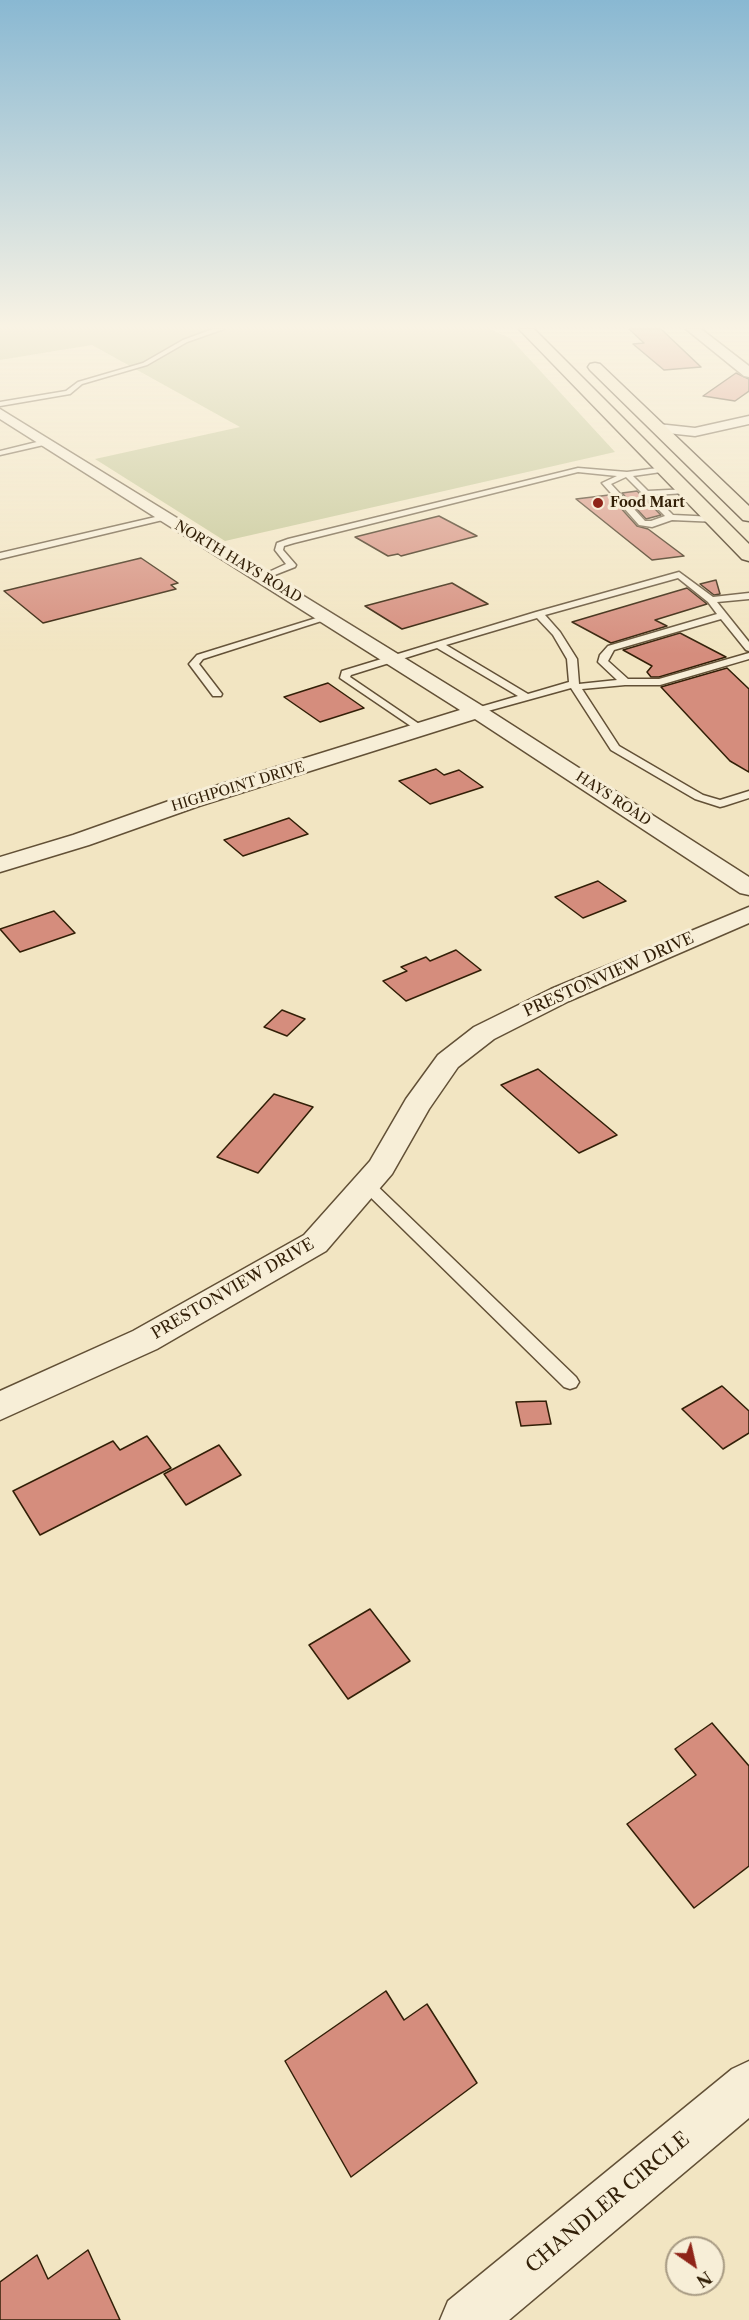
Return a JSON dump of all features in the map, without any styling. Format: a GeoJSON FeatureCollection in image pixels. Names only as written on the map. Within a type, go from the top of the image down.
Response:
{"type":"FeatureCollection","features":[{"type":"Feature","properties":{"kind":"main road"},"geometry":{"type":"LineString","coordinates":[[633,437],[749,555]]}},
{"type":"Feature","properties":{"kind":"main road"},"geometry":{"type":"LineString","coordinates":[[668,437],[749,516]]}},
{"type":"Feature","properties":{"kind":"street","name":"NORTH HAYS ROAD"},"geometry":{"type":"LineString","coordinates":[[38,437],[164,517],[264,576],[477,711]]}},
{"type":"Feature","properties":{"kind":"street"},"geometry":{"type":"LineString","coordinates":[[688,457],[700,437]]}},
{"type":"Feature","properties":{"kind":"street","name":"HIGHPOINT DRIVE"},"geometry":{"type":"LineString","coordinates":[[0,866],[191,801],[477,711]]}},
{"type":"Feature","properties":{"kind":"street","name":"HAYS ROAD"},"geometry":{"type":"LineString","coordinates":[[477,711],[749,888]]}},
{"type":"Feature","properties":{"kind":"street","name":"PRESTONVIEW DRIVE"},"geometry":{"type":"LineString","coordinates":[[0,1406],[145,1340],[315,1243],[381,1167],[416,1106],[448,1061],[484,1033],[552,998],[749,914]]}},
{"type":"Feature","properties":{"kind":"street","name":"CHANDLER CIRCLE"},"geometry":{"type":"LineString","coordinates":[[467,2320],[749,2086]]}},
{"type":"Feature","properties":{"kind":"lane"},"geometry":{"type":"LineString","coordinates":[[0,453],[45,442]]}},
{"type":"Feature","properties":{"kind":"lane"},"geometry":{"type":"LineString","coordinates":[[264,576],[292,565],[279,550],[280,545],[291,541],[578,470],[627,474],[665,469]]}},
{"type":"Feature","properties":{"kind":"lane"},"geometry":{"type":"LineString","coordinates":[[627,474],[671,517]]}},
{"type":"Feature","properties":{"kind":"lane"},"geometry":{"type":"LineString","coordinates":[[627,474],[606,483],[642,523],[652,524],[671,517],[715,520]]}},
{"type":"Feature","properties":{"kind":"lane"},"geometry":{"type":"LineString","coordinates":[[647,494],[686,490]]}},
{"type":"Feature","properties":{"kind":"lane"},"geometry":{"type":"LineString","coordinates":[[0,556],[164,517]]}},
{"type":"Feature","properties":{"kind":"lane"},"geometry":{"type":"LineString","coordinates":[[421,730],[345,678],[346,673],[539,614],[680,575],[711,600],[749,648]]}},
{"type":"Feature","properties":{"kind":"lane"},"geometry":{"type":"LineString","coordinates":[[711,600],[749,596]]}},
{"type":"Feature","properties":{"kind":"lane"},"geometry":{"type":"LineString","coordinates":[[539,614],[557,634],[572,660],[575,685],[615,748],[699,797],[720,804],[749,794]]}},
{"type":"Feature","properties":{"kind":"lane"},"geometry":{"type":"LineString","coordinates":[[626,682],[603,662],[604,655],[610,648],[723,615]]}},
{"type":"Feature","properties":{"kind":"lane"},"geometry":{"type":"LineString","coordinates":[[217,694],[194,664],[200,657],[328,617]]}},
{"type":"Feature","properties":{"kind":"lane"},"geometry":{"type":"LineString","coordinates":[[439,645],[526,697]]}},
{"type":"Feature","properties":{"kind":"lane"},"geometry":{"type":"LineString","coordinates":[[477,711],[575,685],[660,682],[749,656]]}},
{"type":"Feature","properties":{"kind":"lane"},"geometry":{"type":"LineString","coordinates":[[366,1184],[570,1382]]}},
{"type":"Feature","properties":{"kind":"green space"},"geometry":{"type":"Polygon","coordinates":[[[193,437],[601,437],[615,452],[225,541],[95,459],[193,437]]]}},
{"type":"Feature","properties":{"kind":"building"},"geometry":{"type":"Polygon","coordinates":[[[637,491],[661,515],[646,519],[622,493],[637,491]]]}},
{"type":"Feature","properties":{"kind":"building"},"geometry":{"type":"Polygon","coordinates":[[[609,495],[637,526],[648,529],[684,556],[652,560],[576,499],[609,495]]]}},
{"type":"Feature","properties":{"kind":"building"},"geometry":{"type":"Polygon","coordinates":[[[439,516],[477,536],[401,556],[398,554],[388,556],[355,537],[439,516]]]}},
{"type":"Feature","properties":{"kind":"building"},"geometry":{"type":"Polygon","coordinates":[[[141,558],[178,583],[171,585],[176,589],[43,623],[4,591],[141,558]]]}},
{"type":"Feature","properties":{"kind":"building"},"geometry":{"type":"Polygon","coordinates":[[[716,580],[720,594],[714,595],[700,584],[716,580]]]}},
{"type":"Feature","properties":{"kind":"building"},"geometry":{"type":"Polygon","coordinates":[[[452,583],[488,604],[402,629],[365,606],[452,583]]]}},
{"type":"Feature","properties":{"kind":"building"},"geometry":{"type":"Polygon","coordinates":[[[687,588],[707,604],[655,620],[667,626],[611,643],[572,622],[687,588]]]}},
{"type":"Feature","properties":{"kind":"building"},"geometry":{"type":"Polygon","coordinates":[[[680,633],[726,657],[659,677],[651,677],[647,672],[652,666],[623,650],[680,633]]]}},
{"type":"Feature","properties":{"kind":"building"},"geometry":{"type":"Polygon","coordinates":[[[727,668],[749,689],[749,772],[730,761],[661,687],[727,668]]]}},
{"type":"Feature","properties":{"kind":"building"},"geometry":{"type":"Polygon","coordinates":[[[328,683],[364,708],[320,722],[284,697],[328,683]]]}},
{"type":"Feature","properties":{"kind":"building"},"geometry":{"type":"Polygon","coordinates":[[[436,769],[444,775],[459,770],[483,787],[430,804],[399,781],[436,769]]]}},
{"type":"Feature","properties":{"kind":"building"},"geometry":{"type":"Polygon","coordinates":[[[289,818],[308,834],[243,856],[224,840],[289,818]]]}},
{"type":"Feature","properties":{"kind":"building"},"geometry":{"type":"Polygon","coordinates":[[[598,881],[626,901],[583,918],[555,897],[598,881]]]}},
{"type":"Feature","properties":{"kind":"building"},"geometry":{"type":"Polygon","coordinates":[[[54,911],[75,933],[20,952],[0,929],[54,911]]]}},
{"type":"Feature","properties":{"kind":"building"},"geometry":{"type":"Polygon","coordinates":[[[456,950],[481,970],[406,1001],[383,981],[407,971],[401,967],[426,957],[430,961],[456,950]]]}},
{"type":"Feature","properties":{"kind":"building"},"geometry":{"type":"Polygon","coordinates":[[[282,1010],[305,1019],[287,1036],[264,1027],[282,1010]]]}},
{"type":"Feature","properties":{"kind":"building"},"geometry":{"type":"Polygon","coordinates":[[[538,1069],[617,1135],[579,1153],[501,1085],[538,1069]]]}},
{"type":"Feature","properties":{"kind":"building"},"geometry":{"type":"Polygon","coordinates":[[[274,1094],[313,1107],[258,1173],[217,1157],[274,1094]]]}},
{"type":"Feature","properties":{"kind":"building"},"geometry":{"type":"Polygon","coordinates":[[[722,1386],[749,1411],[749,1433],[723,1449],[682,1409],[722,1386]]]}},
{"type":"Feature","properties":{"kind":"building"},"geometry":{"type":"Polygon","coordinates":[[[546,1401],[551,1424],[521,1426],[516,1402],[546,1401]]]}},
{"type":"Feature","properties":{"kind":"building"},"geometry":{"type":"Polygon","coordinates":[[[147,1436],[171,1468],[40,1535],[13,1491],[113,1441],[120,1450],[147,1436]]]}},
{"type":"Feature","properties":{"kind":"building"},"geometry":{"type":"Polygon","coordinates":[[[219,1445],[241,1475],[186,1505],[164,1474],[219,1445]]]}},
{"type":"Feature","properties":{"kind":"building"},"geometry":{"type":"Polygon","coordinates":[[[370,1609],[410,1661],[348,1699],[309,1645],[370,1609]]]}},
{"type":"Feature","properties":{"kind":"building"},"geometry":{"type":"Polygon","coordinates":[[[712,1723],[749,1766],[749,1866],[694,1908],[627,1824],[696,1775],[675,1749],[712,1723]]]}},
{"type":"Feature","properties":{"kind":"building"},"geometry":{"type":"Polygon","coordinates":[[[386,1991],[404,2020],[427,2004],[477,2083],[351,2177],[285,2061],[386,1991]]]}},
{"type":"Feature","properties":{"kind":"building"},"geometry":{"type":"Polygon","coordinates":[[[88,2250],[120,2320],[0,2320],[0,2282],[37,2255],[48,2279],[88,2250]]]}},
{"type":"Feature","properties":{"kind":"place","name":"Food Mart"},"geometry":{"type":"Point","coordinates":[598,503]}}]}
